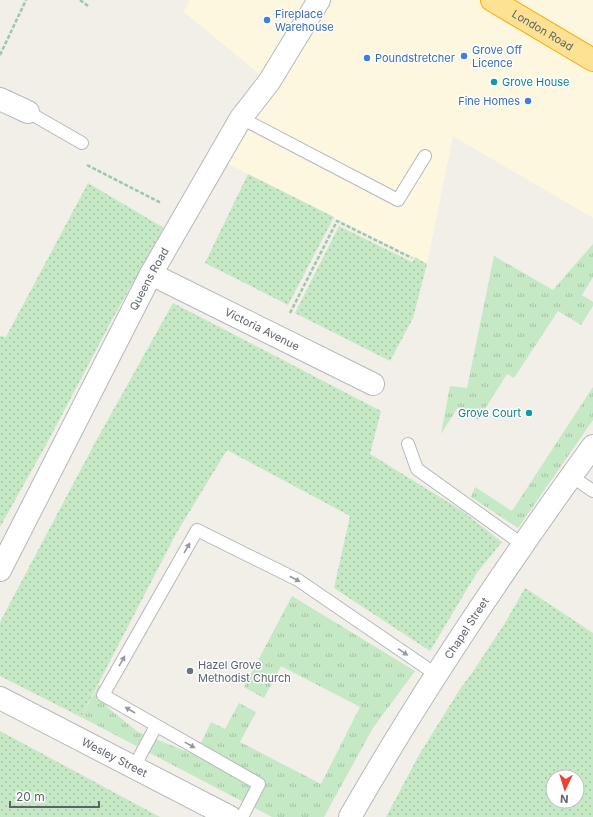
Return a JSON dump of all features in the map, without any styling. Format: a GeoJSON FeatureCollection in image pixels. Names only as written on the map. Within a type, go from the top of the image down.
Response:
{"type":"FeatureCollection","features":[{"type":"Feature","properties":{"kind":"highway","name":"London Road"},"geometry":{"type":"LineString","coordinates":[[492,0],[593,60]]}},
{"type":"Feature","properties":{"kind":"street","name":"Queens Road"},"geometry":{"type":"LineString","coordinates":[[0,570],[151,274],[241,118],[269,82],[319,0]]}},
{"type":"Feature","properties":{"kind":"street"},"geometry":{"type":"LineString","coordinates":[[1,103],[28,112]]}},
{"type":"Feature","properties":{"kind":"street","name":"Victoria Avenue"},"geometry":{"type":"LineString","coordinates":[[151,274],[373,384]]}},
{"type":"Feature","properties":{"kind":"street","name":"Chapel Street"},"geometry":{"type":"LineString","coordinates":[[350,817],[395,737],[437,675],[512,558],[523,545],[593,446]]}},
{"type":"Feature","properties":{"kind":"street","name":"Wesley Street"},"geometry":{"type":"LineString","coordinates":[[0,698],[230,817]]}},
{"type":"Feature","properties":{"kind":"lane"},"geometry":{"type":"LineString","coordinates":[[28,112],[82,143]]}},
{"type":"Feature","properties":{"kind":"lane"},"geometry":{"type":"LineString","coordinates":[[241,118],[398,200],[425,156]]}},
{"type":"Feature","properties":{"kind":"lane"},"geometry":{"type":"LineString","coordinates":[[408,444],[417,469],[523,545]]}},
{"type":"Feature","properties":{"kind":"lane"},"geometry":{"type":"LineString","coordinates":[[571,476],[593,491]]}},
{"type":"Feature","properties":{"kind":"lane"},"geometry":{"type":"LineString","coordinates":[[242,817],[259,784],[103,695],[197,530],[298,580],[437,675]]}},
{"type":"Feature","properties":{"kind":"lane"},"geometry":{"type":"LineString","coordinates":[[134,767],[156,726]]}},
{"type":"Feature","properties":{"kind":"path"},"geometry":{"type":"LineString","coordinates":[[0,55],[26,0]]}},
{"type":"Feature","properties":{"kind":"path"},"geometry":{"type":"LineString","coordinates":[[80,0],[88,6]]}},
{"type":"Feature","properties":{"kind":"path"},"geometry":{"type":"LineString","coordinates":[[278,337],[337,221],[412,258]]}},
{"type":"Feature","properties":{"kind":"shaded area"},"geometry":{"type":"Polygon","coordinates":[[[190,0],[593,0],[593,218],[453,136],[427,264],[226,163],[269,82],[184,12],[190,0]]]}},
{"type":"Feature","properties":{"kind":"green space"},"geometry":{"type":"Polygon","coordinates":[[[248,174],[334,217],[288,305],[205,263],[248,174]]]}},
{"type":"Feature","properties":{"kind":"green space"},"geometry":{"type":"Polygon","coordinates":[[[88,183],[164,228],[113,318],[47,443],[0,527],[0,336],[6,337],[88,183]]]}},
{"type":"Feature","properties":{"kind":"green space"},"geometry":{"type":"Polygon","coordinates":[[[339,226],[412,262],[415,257],[427,264],[413,318],[390,361],[295,313],[339,226]]]}},
{"type":"Feature","properties":{"kind":"green space"},"geometry":{"type":"Polygon","coordinates":[[[593,244],[593,277],[582,295],[593,302],[593,306],[581,325],[558,311],[514,378],[507,374],[478,420],[458,407],[441,434],[450,386],[467,388],[494,256],[553,290],[593,244]]]}},
{"type":"Feature","properties":{"kind":"green space"},"geometry":{"type":"Polygon","coordinates":[[[173,303],[381,411],[370,454],[461,510],[502,542],[476,574],[430,651],[334,588],[350,516],[227,450],[177,532],[81,717],[0,676],[0,622],[96,441],[173,303]]]}},
{"type":"Feature","properties":{"kind":"green space"},"geometry":{"type":"Polygon","coordinates":[[[593,387],[593,420],[518,528],[471,497],[475,487],[512,511],[593,387]]]}},
{"type":"Feature","properties":{"kind":"green space"},"geometry":{"type":"Polygon","coordinates":[[[525,588],[593,633],[593,817],[386,817],[419,755],[460,689],[505,623],[525,588]]]}},
{"type":"Feature","properties":{"kind":"green space"},"geometry":{"type":"Polygon","coordinates":[[[292,596],[415,671],[373,728],[324,817],[272,817],[81,717],[99,685],[107,707],[138,732],[195,755],[211,722],[225,729],[239,703],[256,712],[240,742],[321,784],[360,707],[281,666],[264,698],[244,687],[292,596]]]}},
{"type":"Feature","properties":{"kind":"green space"},"geometry":{"type":"Polygon","coordinates":[[[0,731],[160,817],[0,817],[0,731]]]}},
{"type":"Feature","properties":{"kind":"place","name":"Fireplace Warehouse"},"geometry":{"type":"Point","coordinates":[267,20]}},
{"type":"Feature","properties":{"kind":"place","name":"Grove Off Licence"},"geometry":{"type":"Point","coordinates":[464,56]}},
{"type":"Feature","properties":{"kind":"place","name":"Poundstretcher"},"geometry":{"type":"Point","coordinates":[367,58]}},
{"type":"Feature","properties":{"kind":"place","name":"Grove House"},"geometry":{"type":"Point","coordinates":[494,82]}},
{"type":"Feature","properties":{"kind":"place","name":"Fine Homes"},"geometry":{"type":"Point","coordinates":[528,101]}},
{"type":"Feature","properties":{"kind":"place","name":"Grove Court"},"geometry":{"type":"Point","coordinates":[529,413]}},
{"type":"Feature","properties":{"kind":"place","name":"Hazel Grove Methodist Church"},"geometry":{"type":"Point","coordinates":[190,671]}}]}
